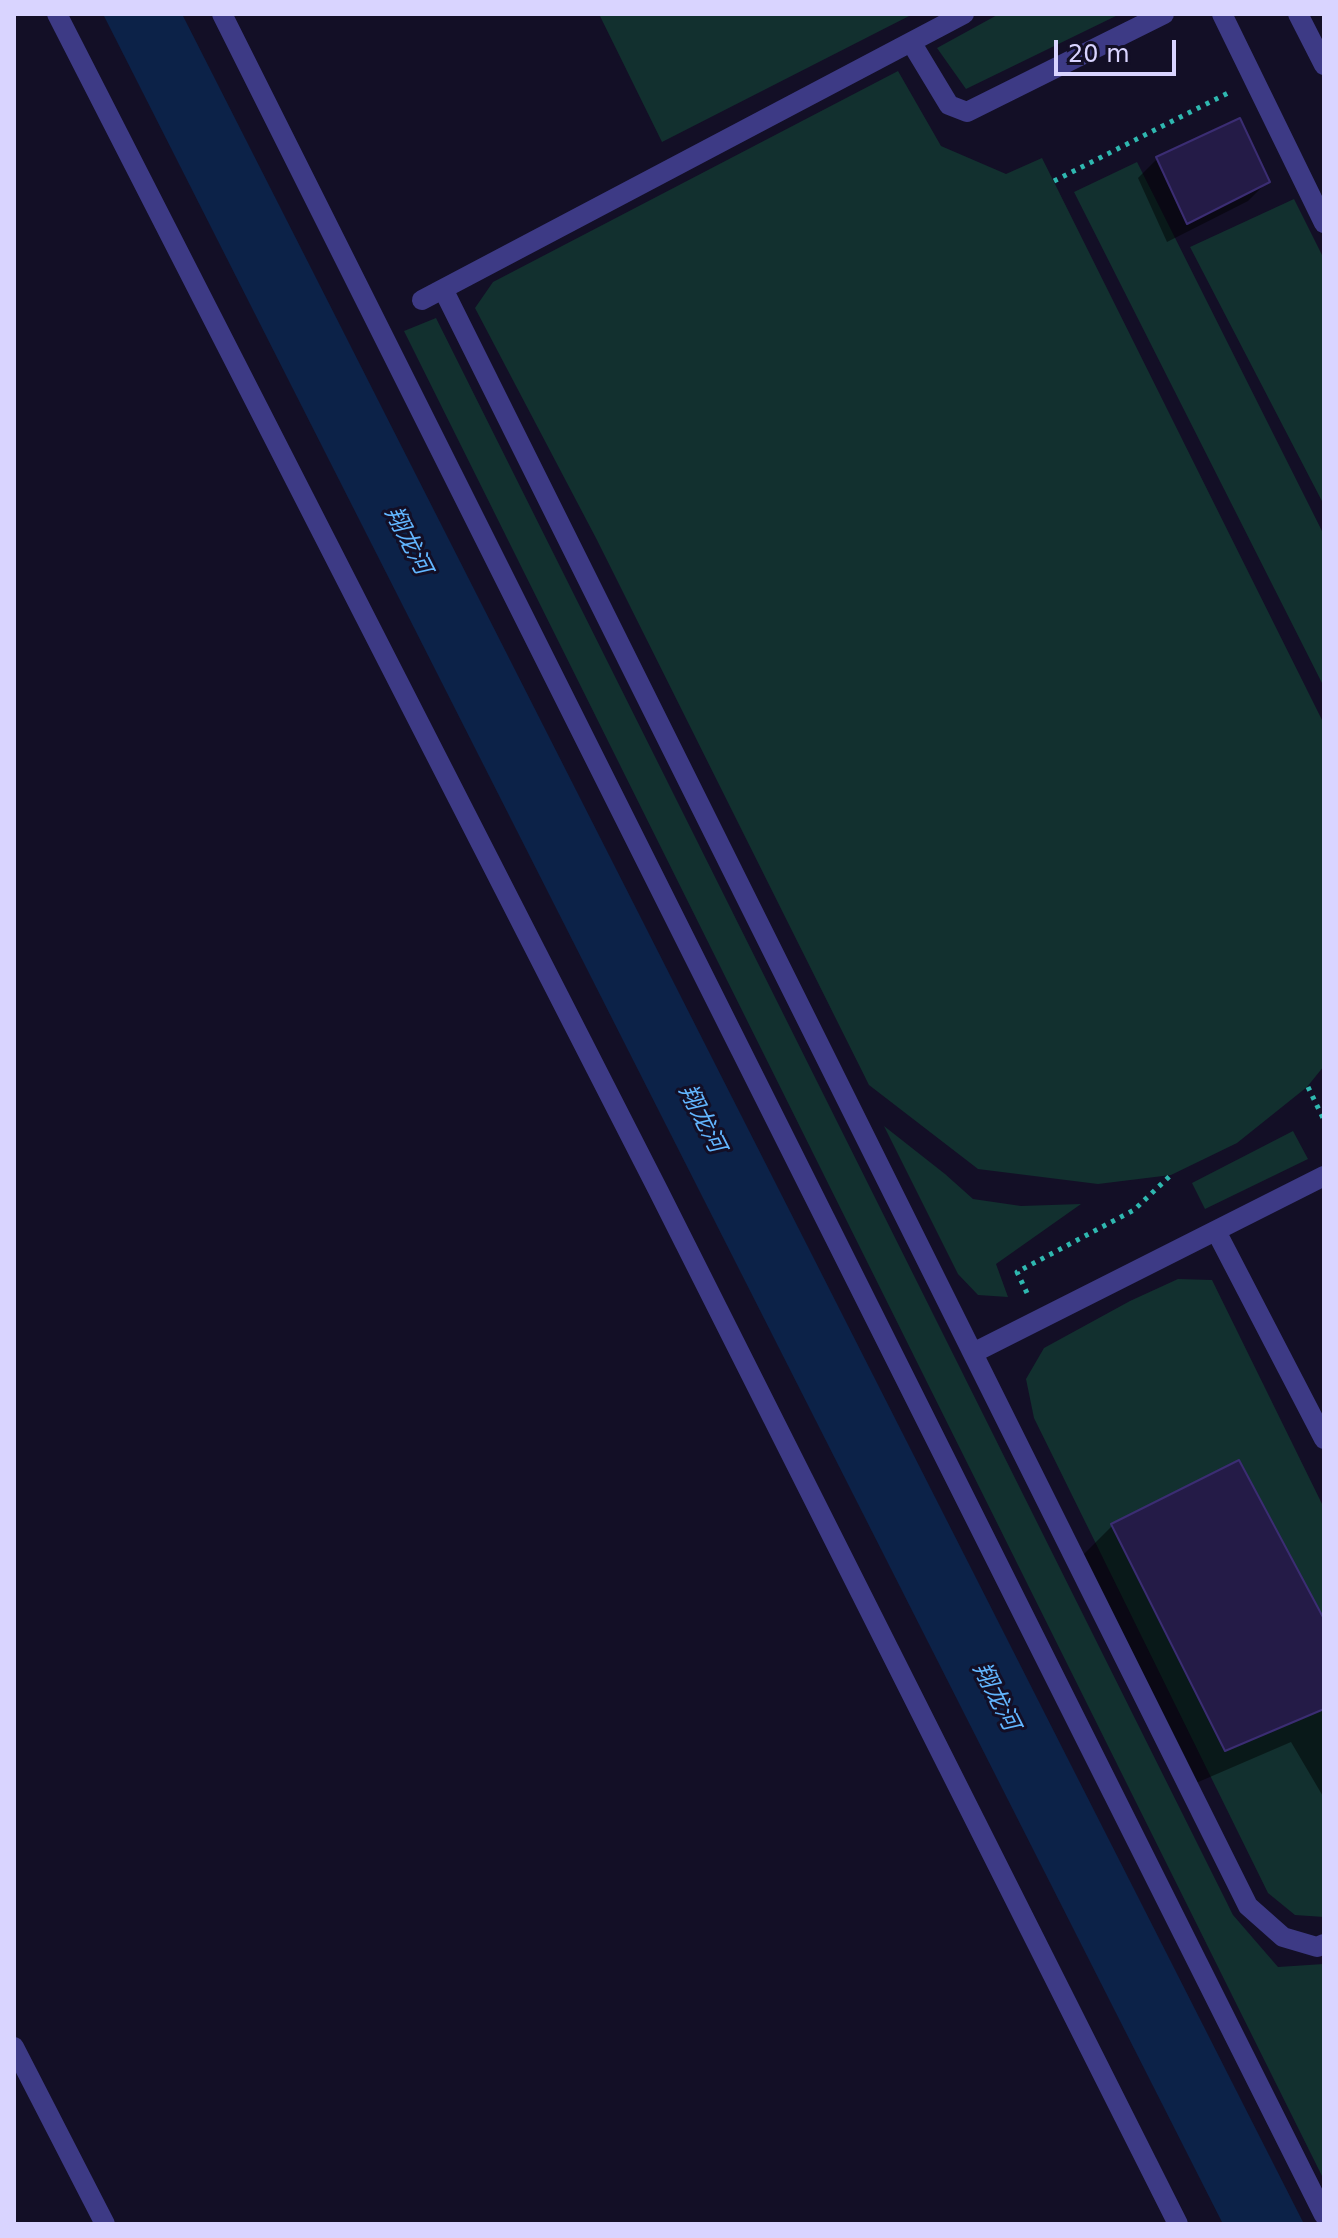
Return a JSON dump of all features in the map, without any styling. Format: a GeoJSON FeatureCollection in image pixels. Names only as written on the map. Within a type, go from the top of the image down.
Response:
{"type":"FeatureCollection","features":[{"type":"Feature","properties":{"kind":"lane"},"geometry":{"type":"LineString","coordinates":[[57,14],[658,1190],[1178,2224]]}},
{"type":"Feature","properties":{"kind":"lane"},"geometry":{"type":"LineString","coordinates":[[222,14],[1324,2215]]}},
{"type":"Feature","properties":{"kind":"lane"},"geometry":{"type":"LineString","coordinates":[[422,300],[964,14]]}},
{"type":"Feature","properties":{"kind":"lane"},"geometry":{"type":"LineString","coordinates":[[911,42],[949,105],[967,112],[1164,14]]}},
{"type":"Feature","properties":{"kind":"lane"},"geometry":{"type":"LineString","coordinates":[[1222,14],[1324,223]]}},
{"type":"Feature","properties":{"kind":"lane"},"geometry":{"type":"LineString","coordinates":[[1298,14],[1324,65]]}},
{"type":"Feature","properties":{"kind":"lane"},"geometry":{"type":"LineString","coordinates":[[443,289],[1248,1906],[1283,1937],[1317,1947],[1324,1944]]}},
{"type":"Feature","properties":{"kind":"lane"},"geometry":{"type":"LineString","coordinates":[[973,1353],[1324,1176]]}},
{"type":"Feature","properties":{"kind":"lane"},"geometry":{"type":"LineString","coordinates":[[1216,1231],[1324,1439]]}},
{"type":"Feature","properties":{"kind":"lane"},"geometry":{"type":"LineString","coordinates":[[14,2047],[105,2224]]}},
{"type":"Feature","properties":{"kind":"path"},"geometry":{"type":"LineString","coordinates":[[1054,181],[1254,80]]}},
{"type":"Feature","properties":{"kind":"path"},"geometry":{"type":"LineString","coordinates":[[1308,1087],[1324,1120]]}},
{"type":"Feature","properties":{"kind":"path"},"geometry":{"type":"LineString","coordinates":[[1039,1320],[1017,1272],[1134,1210],[1171,1175]]}},
{"type":"Feature","properties":{"kind":"green space"},"geometry":{"type":"Polygon","coordinates":[[[599,14],[913,14],[662,142],[599,14]]]}},
{"type":"Feature","properties":{"kind":"green space"},"geometry":{"type":"Polygon","coordinates":[[[999,14],[1120,14],[966,89],[937,48],[999,14]]]}},
{"type":"Feature","properties":{"kind":"green space"},"geometry":{"type":"Polygon","coordinates":[[[898,71],[941,146],[1006,174],[1042,158],[1324,724],[1324,1066],[1307,1087],[1237,1143],[1171,1175],[1098,1184],[978,1169],[869,1085],[597,540],[475,308],[493,282],[898,71]]]}},
{"type":"Feature","properties":{"kind":"green space"},"geometry":{"type":"Polygon","coordinates":[[[1137,162],[1324,535],[1324,687],[1074,192],[1137,162]]]}},
{"type":"Feature","properties":{"kind":"green space"},"geometry":{"type":"Polygon","coordinates":[[[1294,199],[1324,259],[1324,505],[1190,247],[1294,199]]]}},
{"type":"Feature","properties":{"kind":"green space"},"geometry":{"type":"Polygon","coordinates":[[[436,318],[1233,1915],[1278,1967],[1324,1964],[1324,2180],[404,331],[436,318]]]}},
{"type":"Feature","properties":{"kind":"green space"},"geometry":{"type":"Polygon","coordinates":[[[884,1126],[973,1199],[1021,1206],[1081,1204],[996,1264],[1008,1297],[978,1295],[958,1274],[884,1126]]]}},
{"type":"Feature","properties":{"kind":"green space"},"geometry":{"type":"Polygon","coordinates":[[[1293,1131],[1308,1159],[1205,1209],[1192,1183],[1293,1131]]]}},
{"type":"Feature","properties":{"kind":"green space"},"geometry":{"type":"Polygon","coordinates":[[[1178,1279],[1212,1280],[1324,1508],[1324,1917],[1295,1915],[1268,1893],[1034,1418],[1026,1379],[1044,1348],[1130,1301],[1178,1279]]]}},
{"type":"Feature","properties":{"kind":"water","name":"翔龙河"},"geometry":{"type":"Polygon","coordinates":[[[103,14],[182,14],[1304,2224],[1223,2224],[103,14]]]}},
{"type":"Feature","properties":{"kind":"building"},"geometry":{"type":"Polygon","coordinates":[[[1240,118],[1270,182],[1187,224],[1156,157],[1240,118]]]}},
{"type":"Feature","properties":{"kind":"building"},"geometry":{"type":"Polygon","coordinates":[[[1239,1460],[1324,1619],[1324,1709],[1225,1751],[1111,1524],[1239,1460]]]}}]}
